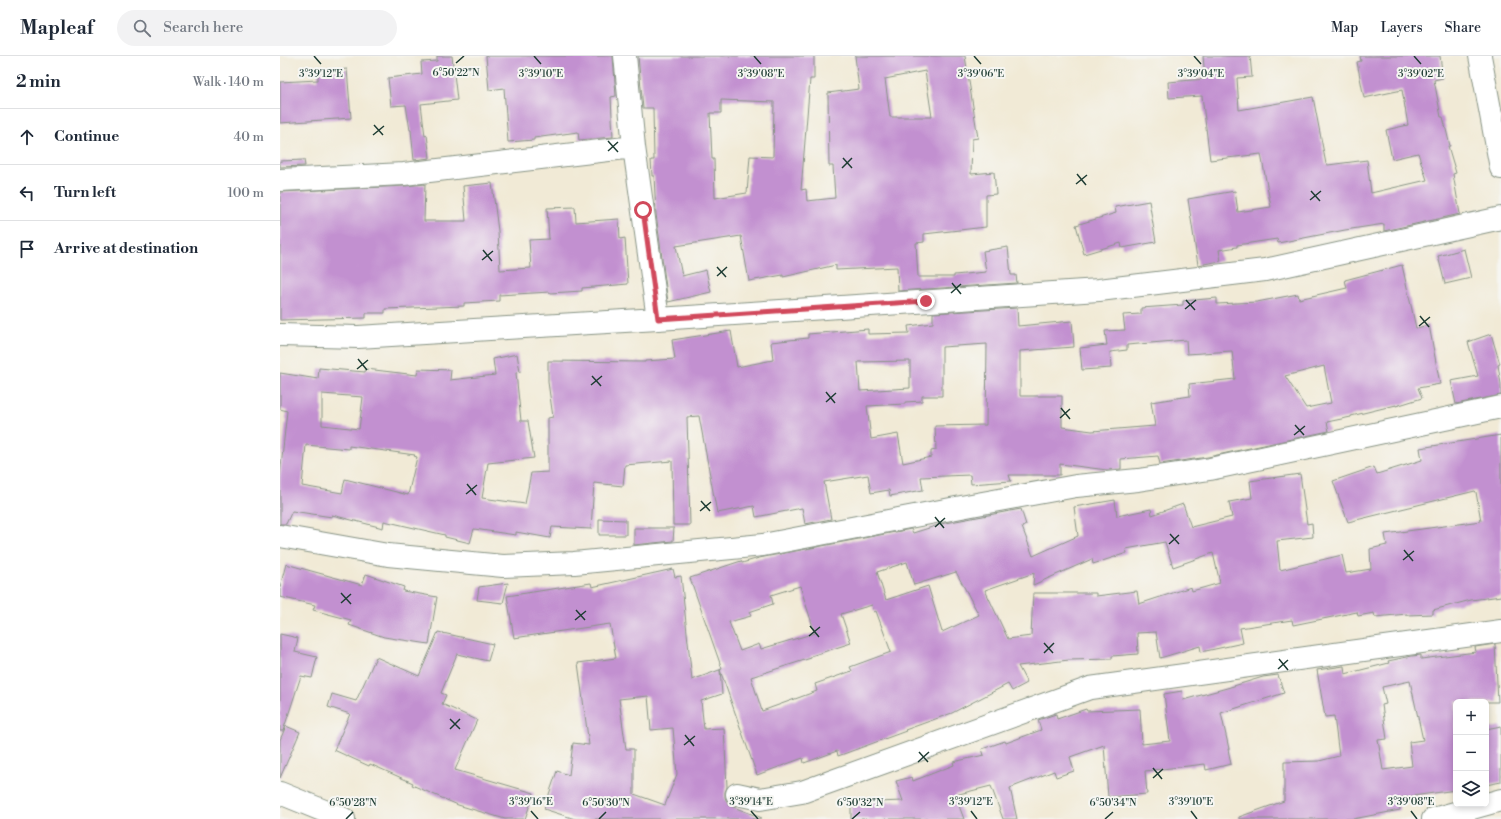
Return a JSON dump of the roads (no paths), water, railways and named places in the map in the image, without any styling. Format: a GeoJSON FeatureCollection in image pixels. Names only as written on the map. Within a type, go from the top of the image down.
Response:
{"type":"FeatureCollection","features":[{"type":"Feature","properties":{"kind":"street"},"geometry":{"type":"LineString","coordinates":[[624,56],[634,147],[658,319]]}},
{"type":"Feature","properties":{"kind":"street"},"geometry":{"type":"LineString","coordinates":[[1480,56],[1501,168]]}},
{"type":"Feature","properties":{"kind":"street"},"geometry":{"type":"LineString","coordinates":[[280,180],[404,174],[634,147]]}},
{"type":"Feature","properties":{"kind":"street"},"geometry":{"type":"LineString","coordinates":[[280,335],[358,337],[1099,290],[1257,271],[1501,218]]}},
{"type":"Feature","properties":{"kind":"street"},"geometry":{"type":"LineString","coordinates":[[280,536],[388,555],[503,566],[574,562],[763,545],[1076,486],[1138,480],[1210,469],[1501,407]]}},
{"type":"Feature","properties":{"kind":"street"},"geometry":{"type":"LineString","coordinates":[[737,794],[760,799],[802,792],[1090,688],[1501,631]]}},
{"type":"Feature","properties":{"kind":"street"},"geometry":{"type":"LineString","coordinates":[[280,793],[344,819]]}},
{"type":"Feature","properties":{"kind":"street"},"geometry":{"type":"LineString","coordinates":[[1433,819],[1501,800]]}}]}
